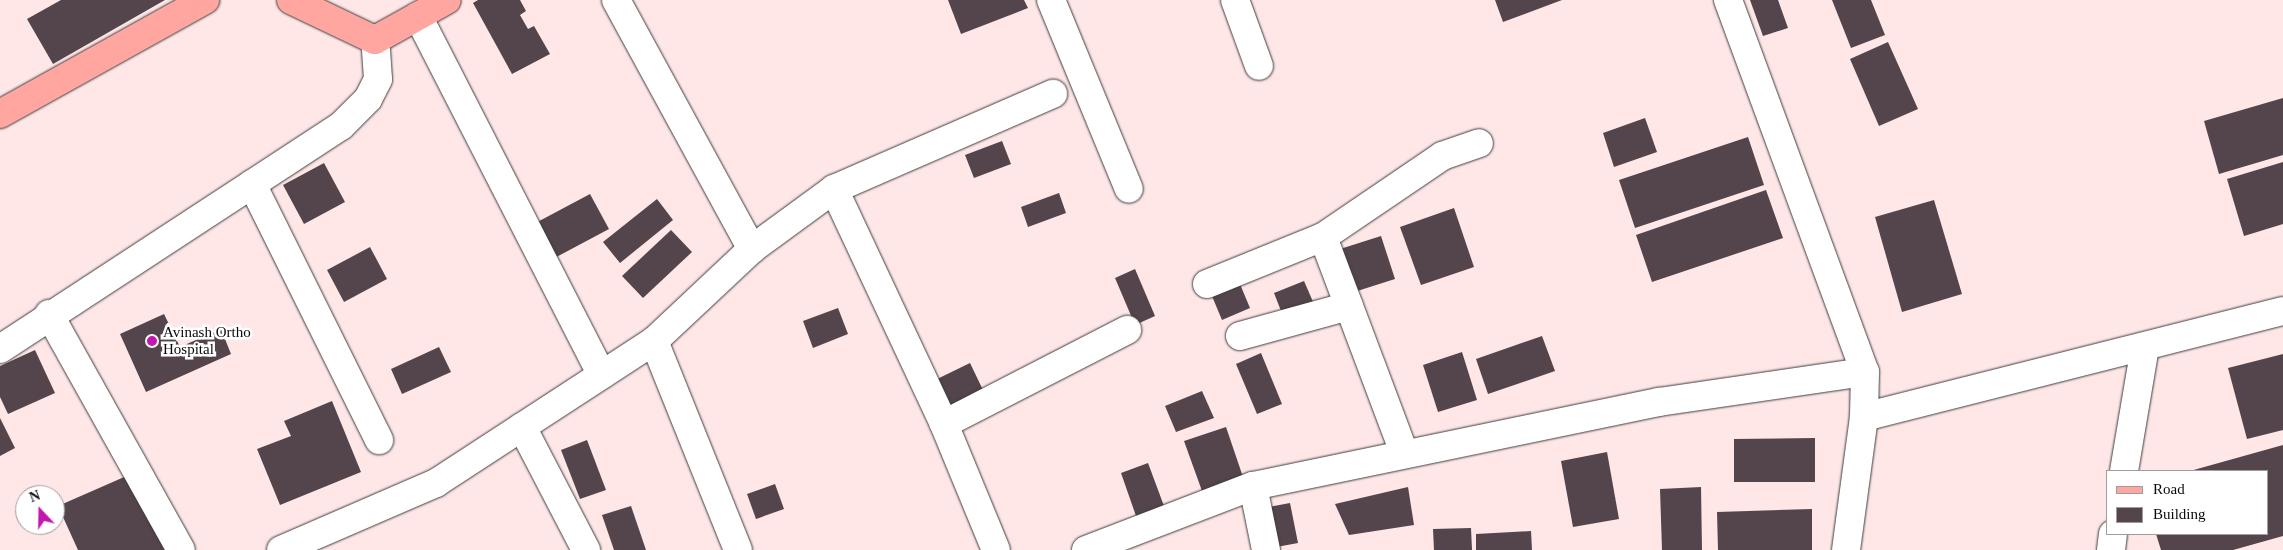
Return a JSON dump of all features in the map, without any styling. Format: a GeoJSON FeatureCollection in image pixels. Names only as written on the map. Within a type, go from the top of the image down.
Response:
{"type":"FeatureCollection","features":[{"type":"Feature","properties":{"kind":"street"},"geometry":{"type":"LineString","coordinates":[[0,114],[205,0]]}},
{"type":"Feature","properties":{"kind":"street"},"geometry":{"type":"LineString","coordinates":[[291,0],[375,40]]}},
{"type":"Feature","properties":{"kind":"street"},"geometry":{"type":"LineString","coordinates":[[375,40],[446,0]]}},
{"type":"Feature","properties":{"kind":"street"},"geometry":{"type":"LineString","coordinates":[[616,0],[752,249]]}},
{"type":"Feature","properties":{"kind":"street"},"geometry":{"type":"LineString","coordinates":[[1051,0],[1129,189]]}},
{"type":"Feature","properties":{"kind":"street"},"geometry":{"type":"LineString","coordinates":[[1235,0],[1259,66]]}},
{"type":"Feature","properties":{"kind":"street"},"geometry":{"type":"LineString","coordinates":[[1728,0],[1865,372],[1864,417],[1846,550]]}},
{"type":"Feature","properties":{"kind":"street"},"geometry":{"type":"LineString","coordinates":[[418,16],[602,374]]}},
{"type":"Feature","properties":{"kind":"street"},"geometry":{"type":"LineString","coordinates":[[0,349],[49,314],[341,126],[368,99],[378,79],[375,40]]}},
{"type":"Feature","properties":{"kind":"street"},"geometry":{"type":"LineString","coordinates":[[280,550],[436,483],[654,341],[752,249],[834,189],[1053,94]]}},
{"type":"Feature","properties":{"kind":"street"},"geometry":{"type":"LineString","coordinates":[[1207,284],[1323,237],[1442,156],[1479,142]]}},
{"type":"Feature","properties":{"kind":"street"},"geometry":{"type":"LineString","coordinates":[[252,184],[380,440]]}},
{"type":"Feature","properties":{"kind":"street"},"geometry":{"type":"LineString","coordinates":[[834,189],[944,424],[996,550]]}},
{"type":"Feature","properties":{"kind":"street"},"geometry":{"type":"LineString","coordinates":[[1323,237],[1404,453]]}},
{"type":"Feature","properties":{"kind":"street"},"geometry":{"type":"LineString","coordinates":[[1240,336],[1349,306]]}},
{"type":"Feature","properties":{"kind":"street"},"geometry":{"type":"LineString","coordinates":[[1864,417],[2145,347],[2283,310]]}},
{"type":"Feature","properties":{"kind":"street"},"geometry":{"type":"LineString","coordinates":[[49,314],[181,550]]}},
{"type":"Feature","properties":{"kind":"street"},"geometry":{"type":"LineString","coordinates":[[944,424],[1127,330]]}},
{"type":"Feature","properties":{"kind":"street"},"geometry":{"type":"LineString","coordinates":[[654,341],[738,550]]}},
{"type":"Feature","properties":{"kind":"street"},"geometry":{"type":"LineString","coordinates":[[2124,470],[2145,347]]}},
{"type":"Feature","properties":{"kind":"street"},"geometry":{"type":"LineString","coordinates":[[1086,550],[1253,486],[1404,453],[1659,402],[1865,372]]}},
{"type":"Feature","properties":{"kind":"street"},"geometry":{"type":"LineString","coordinates":[[522,427],[586,550]]}},
{"type":"Feature","properties":{"kind":"street"},"geometry":{"type":"LineString","coordinates":[[1253,486],[1266,550]]}},
{"type":"Feature","properties":{"kind":"street"},"geometry":{"type":"LineString","coordinates":[[2110,550],[2113,535]]}},
{"type":"Feature","properties":{"kind":"building"},"geometry":{"type":"Polygon","coordinates":[[[61,0],[165,0],[53,64],[27,19],[61,0]]]}},
{"type":"Feature","properties":{"kind":"building"},"geometry":{"type":"Polygon","coordinates":[[[478,0],[520,0],[526,11],[520,15],[528,29],[534,26],[550,54],[512,74],[473,3],[478,0]]]}},
{"type":"Feature","properties":{"kind":"building"},"geometry":{"type":"Polygon","coordinates":[[[948,0],[1024,0],[1028,8],[961,34],[948,0]]]}},
{"type":"Feature","properties":{"kind":"building"},"geometry":{"type":"Polygon","coordinates":[[[1495,0],[1562,0],[1503,22],[1495,0]]]}},
{"type":"Feature","properties":{"kind":"building"},"geometry":{"type":"Polygon","coordinates":[[[1750,0],[1778,0],[1788,28],[1763,36],[1750,0]]]}},
{"type":"Feature","properties":{"kind":"building"},"geometry":{"type":"Polygon","coordinates":[[[1832,0],[1871,0],[1885,35],[1851,48],[1832,0]]]}},
{"type":"Feature","properties":{"kind":"building"},"geometry":{"type":"Polygon","coordinates":[[[1888,42],[1918,109],[1879,126],[1850,59],[1888,42]]]}},
{"type":"Feature","properties":{"kind":"building"},"geometry":{"type":"Polygon","coordinates":[[[2283,98],[2283,155],[2219,174],[2204,121],[2283,98]]]}},
{"type":"Feature","properties":{"kind":"building"},"geometry":{"type":"Polygon","coordinates":[[[1645,118],[1657,152],[1614,167],[1603,133],[1645,118]]]}},
{"type":"Feature","properties":{"kind":"building"},"geometry":{"type":"Polygon","coordinates":[[[1748,137],[1764,185],[1635,228],[1619,180],[1748,137]]]}},
{"type":"Feature","properties":{"kind":"building"},"geometry":{"type":"Polygon","coordinates":[[[1002,141],[1011,164],[974,178],[965,155],[1002,141]]]}},
{"type":"Feature","properties":{"kind":"building"},"geometry":{"type":"Polygon","coordinates":[[[2283,162],[2283,224],[2244,236],[2227,179],[2283,162]]]}},
{"type":"Feature","properties":{"kind":"building"},"geometry":{"type":"Polygon","coordinates":[[[324,163],[345,202],[304,224],[283,185],[324,163]]]}},
{"type":"Feature","properties":{"kind":"building"},"geometry":{"type":"Polygon","coordinates":[[[1766,190],[1783,238],[1652,282],[1636,235],[1766,190]]]}},
{"type":"Feature","properties":{"kind":"building"},"geometry":{"type":"Polygon","coordinates":[[[1059,193],[1066,213],[1028,227],[1021,207],[1059,193]]]}},
{"type":"Feature","properties":{"kind":"building"},"geometry":{"type":"Polygon","coordinates":[[[590,194],[609,229],[547,262],[528,227],[590,194]]]}},
{"type":"Feature","properties":{"kind":"building"},"geometry":{"type":"Polygon","coordinates":[[[657,199],[673,220],[620,263],[603,242],[657,199]]]}},
{"type":"Feature","properties":{"kind":"building"},"geometry":{"type":"Polygon","coordinates":[[[1934,200],[1962,294],[1902,312],[1875,217],[1934,200]]]}},
{"type":"Feature","properties":{"kind":"building"},"geometry":{"type":"Polygon","coordinates":[[[1454,208],[1474,267],[1421,285],[1400,227],[1454,208]]]}},
{"type":"Feature","properties":{"kind":"building"},"geometry":{"type":"Polygon","coordinates":[[[671,230],[692,252],[643,298],[622,276],[671,230]]]}},
{"type":"Feature","properties":{"kind":"building"},"geometry":{"type":"Polygon","coordinates":[[[1381,236],[1395,279],[1351,293],[1337,250],[1381,236]]]}},
{"type":"Feature","properties":{"kind":"building"},"geometry":{"type":"Polygon","coordinates":[[[370,247],[387,279],[344,302],[327,270],[370,247]]]}},
{"type":"Feature","properties":{"kind":"building"},"geometry":{"type":"Polygon","coordinates":[[[1135,269],[1155,316],[1135,325],[1115,278],[1135,269]]]}},
{"type":"Feature","properties":{"kind":"building"},"geometry":{"type":"Polygon","coordinates":[[[1237,277],[1250,308],[1222,320],[1209,289],[1237,277]]]}},
{"type":"Feature","properties":{"kind":"building"},"geometry":{"type":"Polygon","coordinates":[[[1304,281],[1314,304],[1283,316],[1274,293],[1304,281]]]}},
{"type":"Feature","properties":{"kind":"building"},"geometry":{"type":"Polygon","coordinates":[[[838,308],[848,334],[813,348],[803,321],[838,308]]]}},
{"type":"Feature","properties":{"kind":"building"},"geometry":{"type":"Polygon","coordinates":[[[164,314],[180,347],[221,329],[231,354],[146,392],[120,334],[164,314]]]}},
{"type":"Feature","properties":{"kind":"building"},"geometry":{"type":"Polygon","coordinates":[[[1542,336],[1555,371],[1488,394],[1476,359],[1542,336]]]}},
{"type":"Feature","properties":{"kind":"building"},"geometry":{"type":"Polygon","coordinates":[[[439,347],[451,372],[402,394],[391,369],[439,347]]]}},
{"type":"Feature","properties":{"kind":"building"},"geometry":{"type":"Polygon","coordinates":[[[35,350],[55,393],[8,414],[0,397],[0,366],[35,350]]]}},
{"type":"Feature","properties":{"kind":"building"},"geometry":{"type":"Polygon","coordinates":[[[1462,352],[1477,400],[1438,412],[1423,365],[1462,352]]]}},
{"type":"Feature","properties":{"kind":"building"},"geometry":{"type":"Polygon","coordinates":[[[1261,353],[1282,404],[1257,414],[1236,364],[1261,353]]]}},
{"type":"Feature","properties":{"kind":"building"},"geometry":{"type":"Polygon","coordinates":[[[2283,354],[2283,430],[2247,439],[2228,368],[2283,354]]]}},
{"type":"Feature","properties":{"kind":"building"},"geometry":{"type":"Polygon","coordinates":[[[970,363],[983,390],[945,408],[933,381],[970,363]]]}},
{"type":"Feature","properties":{"kind":"building"},"geometry":{"type":"Polygon","coordinates":[[[1202,391],[1214,418],[1176,432],[1165,406],[1202,391]]]}},
{"type":"Feature","properties":{"kind":"building"},"geometry":{"type":"Polygon","coordinates":[[[332,401],[361,472],[280,505],[257,449],[291,436],[284,421],[332,401]]]}},
{"type":"Feature","properties":{"kind":"building"},"geometry":{"type":"Polygon","coordinates":[[[0,418],[15,448],[0,456],[0,418]]]}},
{"type":"Feature","properties":{"kind":"building"},"geometry":{"type":"Polygon","coordinates":[[[1226,427],[1243,477],[1202,491],[1184,441],[1226,427]]]}},
{"type":"Feature","properties":{"kind":"building"},"geometry":{"type":"Polygon","coordinates":[[[1815,438],[1815,482],[1734,482],[1734,439],[1815,438]]]}},
{"type":"Feature","properties":{"kind":"building"},"geometry":{"type":"Polygon","coordinates":[[[587,440],[606,490],[580,499],[561,450],[587,440]]]}},
{"type":"Feature","properties":{"kind":"building"},"geometry":{"type":"Polygon","coordinates":[[[2283,445],[2283,536],[2233,550],[2161,550],[2156,535],[2268,535],[2268,470],[2194,470],[2283,445]]]}},
{"type":"Feature","properties":{"kind":"building"},"geometry":{"type":"Polygon","coordinates":[[[1607,452],[1619,519],[1573,527],[1561,461],[1607,452]]]}},
{"type":"Feature","properties":{"kind":"building"},"geometry":{"type":"Polygon","coordinates":[[[1148,463],[1164,506],[1136,516],[1121,473],[1148,463]]]}},
{"type":"Feature","properties":{"kind":"building"},"geometry":{"type":"Polygon","coordinates":[[[131,474],[165,550],[78,550],[65,521],[65,503],[131,474]]]}},
{"type":"Feature","properties":{"kind":"building"},"geometry":{"type":"Polygon","coordinates":[[[775,484],[784,509],[756,519],[747,494],[775,484]]]}},
{"type":"Feature","properties":{"kind":"building"},"geometry":{"type":"Polygon","coordinates":[[[1408,487],[1414,525],[1349,535],[1335,504],[1408,487]]]}},
{"type":"Feature","properties":{"kind":"building"},"geometry":{"type":"Polygon","coordinates":[[[1701,487],[1702,550],[1662,550],[1660,489],[1701,487]]]}},
{"type":"Feature","properties":{"kind":"building"},"geometry":{"type":"Polygon","coordinates":[[[1290,503],[1298,543],[1271,548],[1263,508],[1290,503]]]}},
{"type":"Feature","properties":{"kind":"building"},"geometry":{"type":"Polygon","coordinates":[[[631,506],[646,550],[614,550],[602,515],[631,506]]]}},
{"type":"Feature","properties":{"kind":"building"},"geometry":{"type":"Polygon","coordinates":[[[1812,509],[1812,550],[1718,550],[1717,512],[1812,509]]]}},
{"type":"Feature","properties":{"kind":"building"},"geometry":{"type":"Polygon","coordinates":[[[1471,528],[1472,550],[1434,550],[1433,529],[1471,528]]]}},
{"type":"Feature","properties":{"kind":"building"},"geometry":{"type":"Polygon","coordinates":[[[1531,531],[1532,550],[1476,550],[1476,534],[1531,531]]]}},
{"type":"Feature","properties":{"kind":"place","name":"Avinash Ortho Hospital"},"geometry":{"type":"Point","coordinates":[152,341]}}]}
